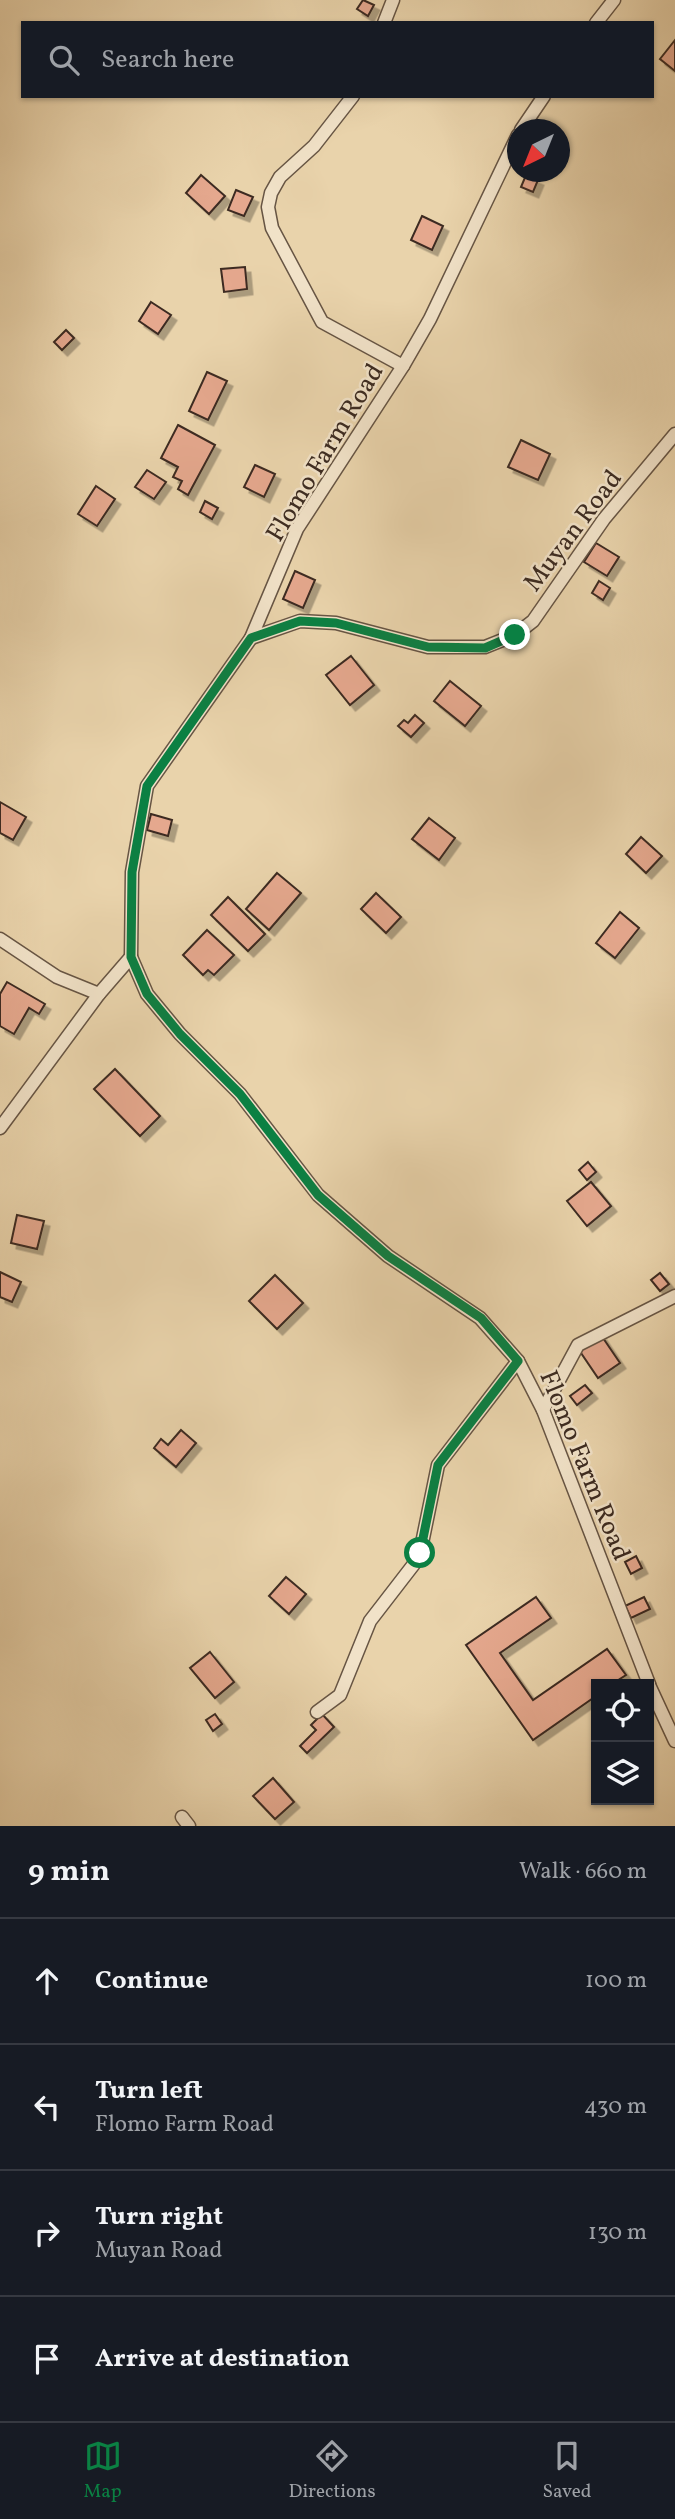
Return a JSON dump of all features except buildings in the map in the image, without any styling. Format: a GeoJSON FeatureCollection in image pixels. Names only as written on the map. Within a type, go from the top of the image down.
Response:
{"type":"FeatureCollection","features":[{"type":"Feature","properties":{"kind":"street"},"geometry":{"type":"LineString","coordinates":[[385,21],[393,0]]}},
{"type":"Feature","properties":{"kind":"street"},"geometry":{"type":"LineString","coordinates":[[598,21],[614,0]]}},
{"type":"Feature","properties":{"kind":"street"},"geometry":{"type":"LineString","coordinates":[[352,98],[314,146],[280,177],[271,193],[268,207],[270,218],[272,228],[322,322],[402,366]]}},
{"type":"Feature","properties":{"kind":"street"},"geometry":{"type":"LineString","coordinates":[[528,119],[543,98]]}},
{"type":"Feature","properties":{"kind":"street","name":"Flomo Farm Road"},"geometry":{"type":"LineString","coordinates":[[507,156],[430,319],[297,529],[251,638],[147,786],[132,872],[131,957],[147,994],[180,1034],[240,1094],[318,1195],[388,1256],[481,1318],[518,1361],[543,1410],[647,1679]]}},
{"type":"Feature","properties":{"kind":"street","name":"Muyan Road"},"geometry":{"type":"LineString","coordinates":[[251,638],[300,621],[336,623],[428,647],[485,648],[515,635],[533,621],[604,519],[675,434]]}},
{"type":"Feature","properties":{"kind":"street"},"geometry":{"type":"LineString","coordinates":[[0,939],[57,977],[99,994]]}},
{"type":"Feature","properties":{"kind":"street"},"geometry":{"type":"LineString","coordinates":[[0,1128],[99,994],[131,957]]}},
{"type":"Feature","properties":{"kind":"street"},"geometry":{"type":"LineString","coordinates":[[543,1410],[578,1345],[675,1296]]}},
{"type":"Feature","properties":{"kind":"street"},"geometry":{"type":"LineString","coordinates":[[317,1712],[340,1695],[370,1621],[420,1553],[438,1465],[518,1361]]}},
{"type":"Feature","properties":{"kind":"street","name":"Flomo Farm Road"},"geometry":{"type":"LineString","coordinates":[[654,1696],[675,1741]]}},
{"type":"Feature","properties":{"kind":"route"},"geometry":{"type":"LineString","coordinates":[[420,1553],[438,1465],[518,1361],[481,1318],[388,1256],[318,1195],[240,1094],[180,1034],[147,994],[131,957],[132,872],[147,786],[251,638],[300,621],[336,623],[428,647],[485,648],[515,635]]}}]}
